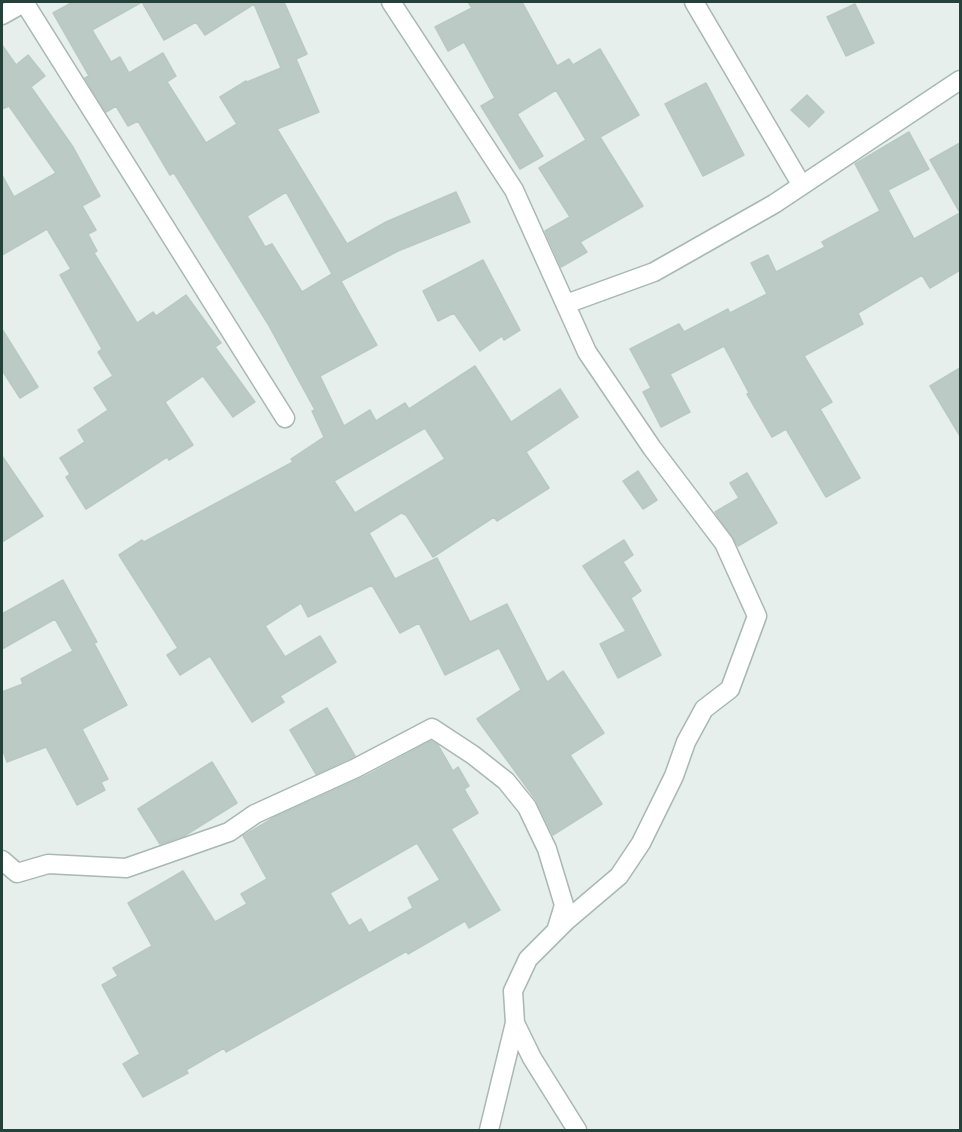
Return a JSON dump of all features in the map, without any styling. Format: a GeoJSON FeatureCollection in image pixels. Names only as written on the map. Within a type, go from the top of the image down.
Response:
{"type":"FeatureCollection","features":[{"type":"Feature","properties":{"kind":"street"},"geometry":{"type":"LineString","coordinates":[[4,9],[25,2],[285,418]]}},
{"type":"Feature","properties":{"kind":"street"},"geometry":{"type":"LineString","coordinates":[[391,2],[514,190],[587,352],[652,448],[724,543],[757,616],[747,649],[730,689],[704,709],[686,742],[674,776],[641,843],[619,876],[557,930],[528,959],[513,991],[515,1023],[489,1131]]}},
{"type":"Feature","properties":{"kind":"street"},"geometry":{"type":"LineString","coordinates":[[694,2],[801,184]]}},
{"type":"Feature","properties":{"kind":"street"},"geometry":{"type":"LineString","coordinates":[[566,304],[654,272],[774,204],[960,80]]}},
{"type":"Feature","properties":{"kind":"street"},"geometry":{"type":"LineString","coordinates":[[2,860],[17,873],[48,864],[126,868],[229,832],[255,814],[356,768],[432,728],[506,781],[527,807],[547,849],[564,905],[557,930]]}},
{"type":"Feature","properties":{"kind":"street"},"geometry":{"type":"LineString","coordinates":[[515,1023],[532,1058],[578,1131]]}},
{"type":"Feature","properties":{"kind":"building"},"geometry":{"type":"Polygon","coordinates":[[[73,2],[142,2],[284,2],[307,54],[296,59],[319,112],[277,129],[347,244],[386,222],[456,192],[470,222],[398,251],[341,281],[377,345],[320,376],[344,426],[370,410],[376,421],[405,403],[409,409],[475,366],[511,422],[560,389],[578,417],[526,452],[549,488],[497,521],[494,517],[433,557],[406,515],[401,513],[369,533],[395,579],[437,558],[470,622],[507,604],[547,682],[563,671],[604,733],[570,755],[602,804],[553,835],[536,800],[477,719],[521,690],[499,648],[445,675],[419,623],[400,633],[372,585],[308,617],[301,603],[265,626],[285,657],[320,636],[336,662],[280,696],[284,702],[252,722],[210,656],[180,675],[167,655],[178,648],[119,555],[142,540],[144,542],[293,462],[291,459],[324,437],[312,411],[315,410],[268,324],[174,173],[170,175],[138,121],[128,126],[116,106],[106,112],[85,78],[89,76],[53,13],[73,2]],[[142,2],[92,30],[111,62],[120,57],[129,73],[163,53],[176,76],[167,82],[206,143],[237,124],[220,97],[246,81],[281,68],[254,4],[205,35],[196,22],[164,40],[142,2]],[[286,192],[247,216],[265,247],[272,244],[302,292],[332,274],[286,192]],[[425,428],[334,481],[355,513],[445,459],[425,428]]]}},
{"type":"Feature","properties":{"kind":"building"},"geometry":{"type":"Polygon","coordinates":[[[468,2],[522,2],[557,66],[569,59],[573,65],[600,49],[639,115],[600,137],[643,206],[580,242],[587,252],[561,267],[545,231],[570,217],[539,168],[586,140],[556,90],[517,114],[543,156],[520,169],[481,106],[495,98],[464,42],[448,51],[435,27],[472,8],[468,2]]]}},
{"type":"Feature","properties":{"kind":"building"},"geometry":{"type":"Polygon","coordinates":[[[855,4],[874,43],[846,56],[827,17],[855,4]]]}},
{"type":"Feature","properties":{"kind":"building"},"geometry":{"type":"Polygon","coordinates":[[[2,45],[16,65],[28,55],[45,76],[31,87],[73,147],[100,196],[82,206],[96,230],[88,234],[97,251],[94,253],[137,323],[153,312],[156,316],[186,295],[221,343],[215,347],[255,402],[233,417],[203,376],[165,402],[193,445],[169,460],[167,457],[86,509],[66,477],[70,474],[60,458],[85,442],[78,430],[108,410],[94,388],[113,376],[98,352],[102,349],[60,275],[71,269],[47,229],[2,255],[2,175],[14,197],[56,173],[9,106],[2,109],[2,45]]]}},
{"type":"Feature","properties":{"kind":"building"},"geometry":{"type":"Polygon","coordinates":[[[706,83],[744,155],[703,176],[665,104],[706,83]]]}},
{"type":"Feature","properties":{"kind":"building"},"geometry":{"type":"Polygon","coordinates":[[[807,95],[824,112],[809,127],[791,110],[807,95]]]}},
{"type":"Feature","properties":{"kind":"building"},"geometry":{"type":"Polygon","coordinates":[[[909,132],[929,169],[888,190],[914,239],[960,213],[960,270],[930,288],[922,275],[858,313],[863,324],[804,356],[832,402],[820,409],[860,478],[826,497],[786,429],[772,437],[747,394],[749,393],[724,346],[670,374],[690,412],[661,427],[643,392],[651,388],[630,349],[679,324],[684,332],[728,309],[730,313],[767,294],[751,263],[768,255],[776,272],[825,247],[822,242],[880,211],[855,164],[909,132]]]}},
{"type":"Feature","properties":{"kind":"building"},"geometry":{"type":"Polygon","coordinates":[[[960,143],[960,213],[930,160],[960,143]]]}},
{"type":"Feature","properties":{"kind":"building"},"geometry":{"type":"Polygon","coordinates":[[[483,260],[520,330],[504,340],[502,336],[480,351],[454,313],[438,321],[423,291],[483,260]]]}},
{"type":"Feature","properties":{"kind":"building"},"geometry":{"type":"Polygon","coordinates":[[[2,329],[38,387],[20,398],[2,370],[2,329]]]}},
{"type":"Feature","properties":{"kind":"building"},"geometry":{"type":"Polygon","coordinates":[[[960,368],[960,436],[930,386],[960,368]]]}},
{"type":"Feature","properties":{"kind":"building"},"geometry":{"type":"Polygon","coordinates":[[[2,456],[43,516],[2,542],[2,456]]]}},
{"type":"Feature","properties":{"kind":"building"},"geometry":{"type":"Polygon","coordinates":[[[638,471],[657,500],[643,509],[623,481],[638,471]]]}},
{"type":"Feature","properties":{"kind":"building"},"geometry":{"type":"Polygon","coordinates":[[[747,473],[777,523],[738,546],[715,512],[739,498],[730,483],[747,473]]]}},
{"type":"Feature","properties":{"kind":"building"},"geometry":{"type":"Polygon","coordinates":[[[624,540],[633,555],[623,562],[641,591],[631,598],[661,655],[618,678],[600,644],[626,631],[583,566],[624,540]]]}},
{"type":"Feature","properties":{"kind":"building"},"geometry":{"type":"Polygon","coordinates":[[[63,580],[97,642],[94,643],[127,705],[82,729],[108,779],[101,782],[105,790],[77,805],[46,747],[7,762],[2,748],[2,692],[23,684],[21,679],[73,651],[55,619],[2,649],[2,614],[63,580]]]}},
{"type":"Feature","properties":{"kind":"building"},"geometry":{"type":"Polygon","coordinates":[[[327,708],[355,756],[316,774],[290,730],[327,708]]]}},
{"type":"Feature","properties":{"kind":"building"},"geometry":{"type":"Polygon","coordinates":[[[431,741],[438,745],[453,771],[458,767],[469,786],[464,789],[478,813],[451,829],[500,910],[469,928],[465,921],[408,954],[407,951],[226,1052],[224,1048],[186,1070],[188,1073],[143,1097],[123,1064],[140,1054],[102,985],[118,976],[113,968],[152,946],[128,903],[183,871],[215,922],[247,904],[241,894],[267,879],[243,836],[275,817],[368,775],[431,741]],[[417,843],[330,893],[349,926],[361,919],[369,933],[413,908],[408,898],[440,880],[417,843]]]}},
{"type":"Feature","properties":{"kind":"building"},"geometry":{"type":"Polygon","coordinates":[[[212,762],[237,803],[184,836],[160,844],[138,809],[212,762]]]}}]}
